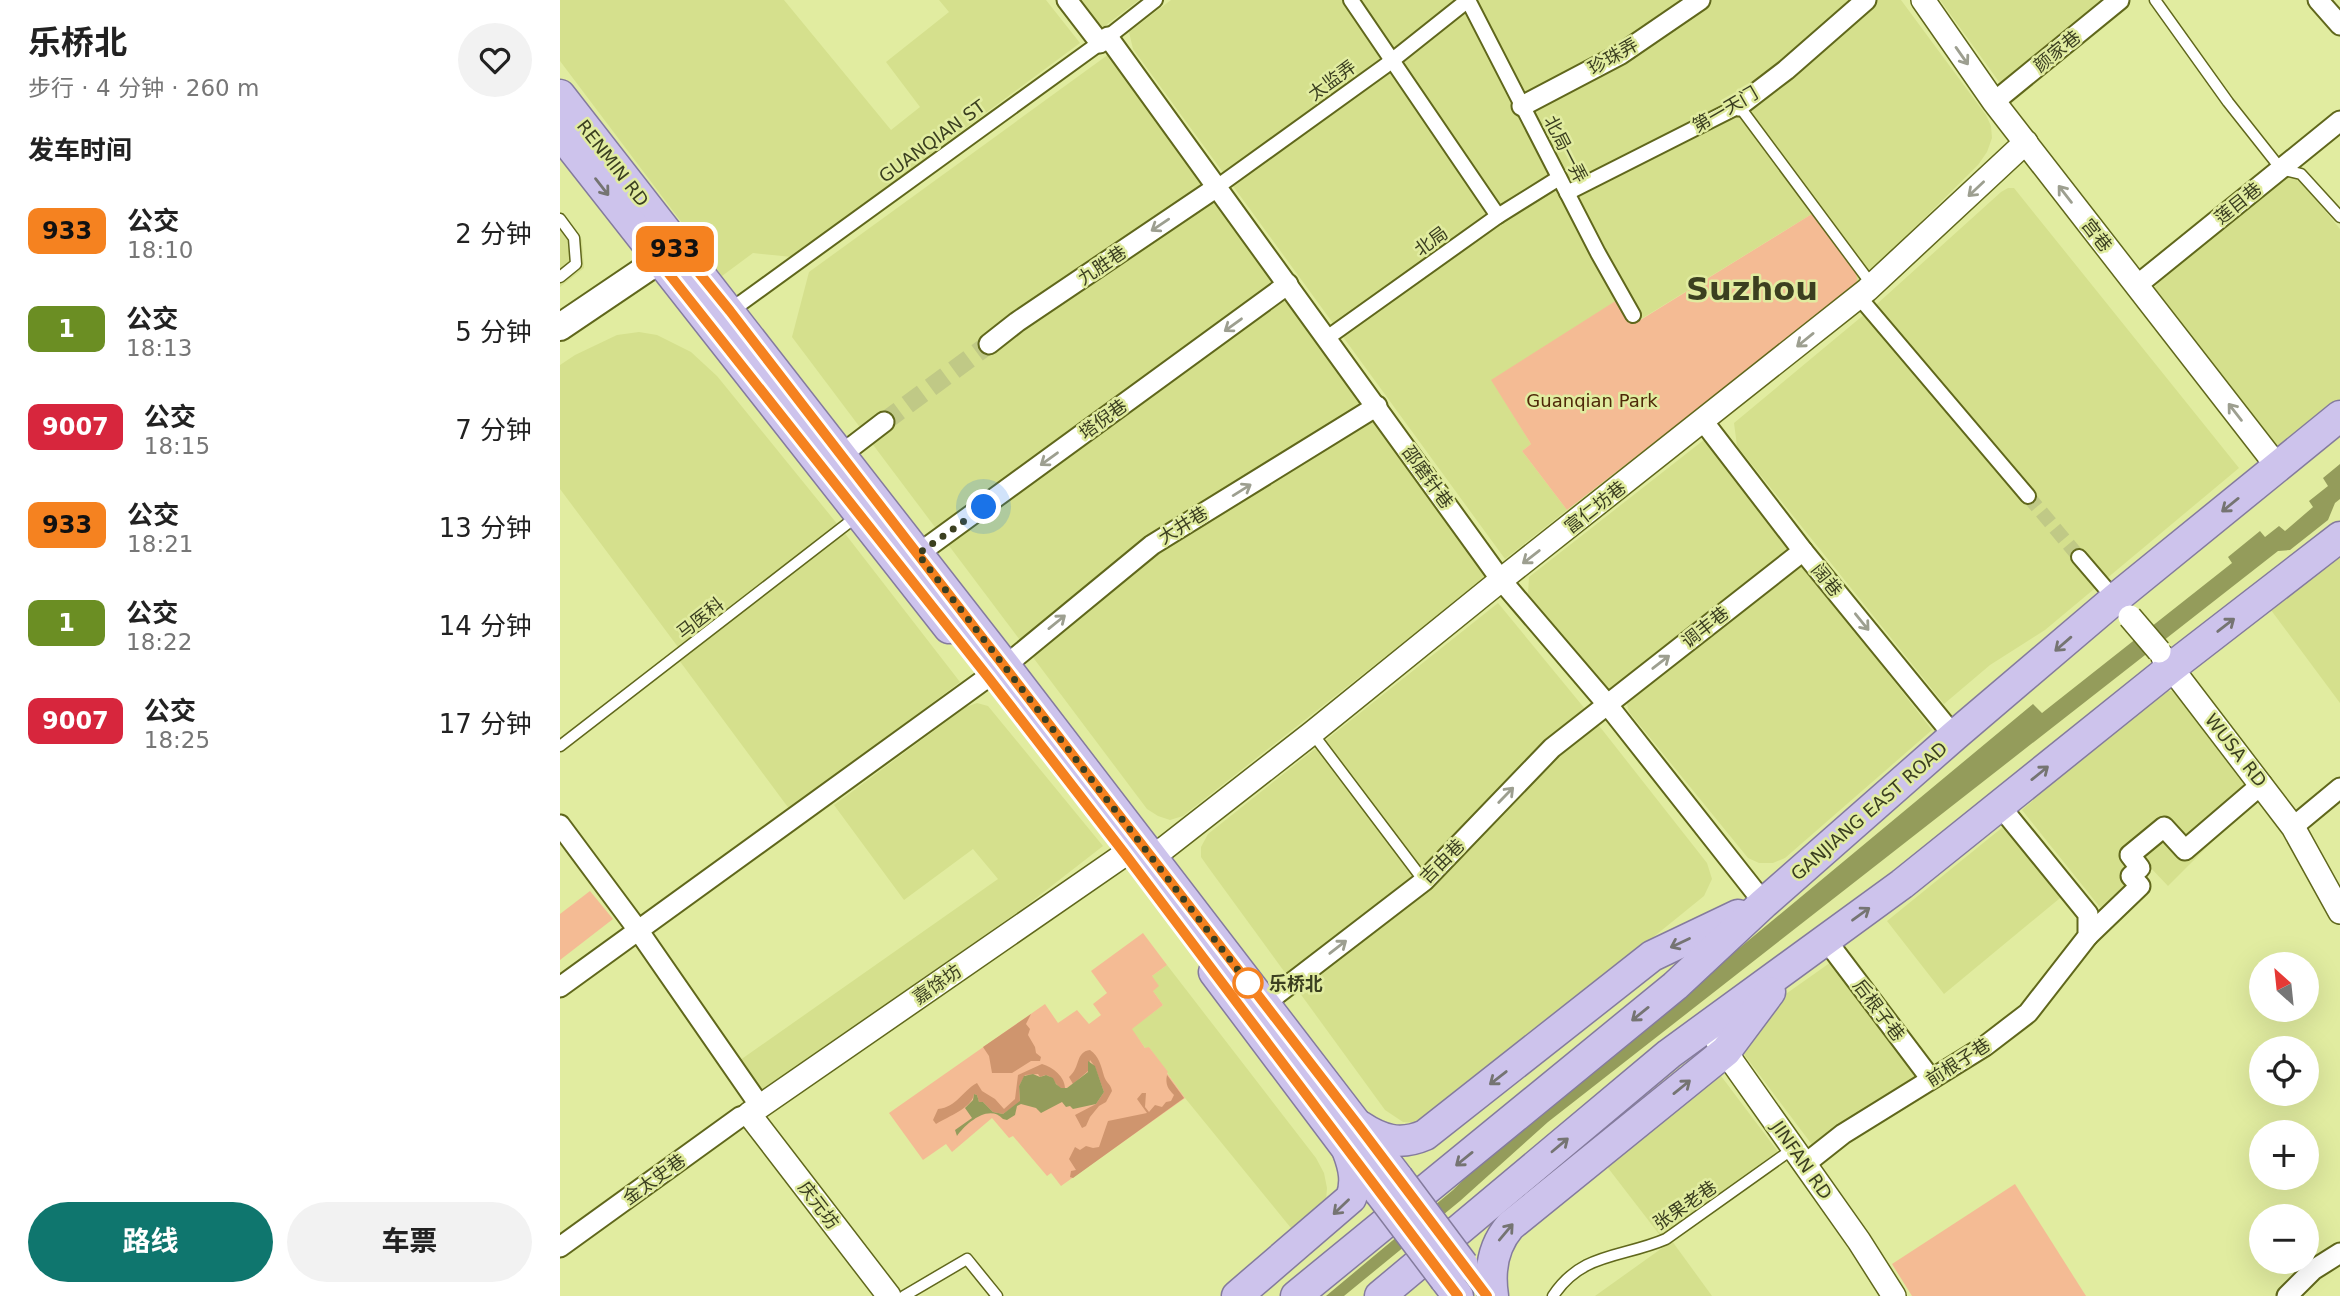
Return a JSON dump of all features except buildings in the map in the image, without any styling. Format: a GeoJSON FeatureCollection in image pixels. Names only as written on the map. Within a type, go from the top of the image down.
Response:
{"type":"FeatureCollection","features":[{"type":"Feature","properties":{"kind":"main road","name":"RENMIN RD"},"geometry":{"type":"LineString","coordinates":[[560,95],[668,253],[860,514],[996,671],[1351,1135],[1455,1280],[1487,1296]]}},
{"type":"Feature","properties":{"kind":"main road","name":"RENMIN RD"},"geometry":{"type":"LineString","coordinates":[[560,133],[668,253],[730,311],[918,554],[996,671]]}},
{"type":"Feature","properties":{"kind":"main road"},"geometry":{"type":"LineString","coordinates":[[560,327],[668,253]]}},
{"type":"Feature","properties":{"kind":"main road","name":"GANJIANG EAST ROAD"},"geometry":{"type":"LineString","coordinates":[[1297,1296],[1393,1194],[1675,986],[1764,903],[1954,736],[2122,608],[2277,466],[2340,416]]}},
{"type":"Feature","properties":{"kind":"main road"},"geometry":{"type":"LineString","coordinates":[[1380,1296],[1669,1054],[1902,884],[2000,806],[2165,659],[2340,537]]}},
{"type":"Feature","properties":{"kind":"main road","name":"RENMIN RD"},"geometry":{"type":"LineString","coordinates":[[1139,856],[1264,1004],[1351,1135]]}},
{"type":"Feature","properties":{"kind":"main road"},"geometry":{"type":"LineString","coordinates":[[1237,1296],[1351,1198],[1355,1176],[1351,1135],[1406,1141],[1425,1135],[1652,956],[1764,903]]}},
{"type":"Feature","properties":{"kind":"main road"},"geometry":{"type":"LineString","coordinates":[[1493,1296],[1491,1273],[1501,1236],[1726,1051],[1787,969]]}},
{"type":"Feature","properties":{"kind":"street","name":"邵磨针巷"},"geometry":{"type":"LineString","coordinates":[[1068,0],[1104,40],[1217,187],[1502,580],[1607,704],[1764,903]]}},
{"type":"Feature","properties":{"kind":"street","name":"GUANQIAN ST"},"geometry":{"type":"LineString","coordinates":[[730,311],[1104,40],[1155,0]]}},
{"type":"Feature","properties":{"kind":"street"},"geometry":{"type":"LineString","coordinates":[[1351,0],[1498,216]]}},
{"type":"Feature","properties":{"kind":"street","name":"太监弄"},"geometry":{"type":"LineString","coordinates":[[1217,187],[1391,60],[1468,0]]}},
{"type":"Feature","properties":{"kind":"street","name":"北局一弄"},"geometry":{"type":"LineString","coordinates":[[1468,0],[1633,315]]}},
{"type":"Feature","properties":{"kind":"street","name":"珍珠弄"},"geometry":{"type":"LineString","coordinates":[[1522,106],[1621,54],[1700,0]]}},
{"type":"Feature","properties":{"kind":"street","name":"第一天门"},"geometry":{"type":"LineString","coordinates":[[1567,193],[1739,106],[1786,70],[1866,0]]}},
{"type":"Feature","properties":{"kind":"street","name":"宫巷"},"geometry":{"type":"LineString","coordinates":[[1923,0],[1994,102],[2277,466]]}},
{"type":"Feature","properties":{"kind":"street","name":"颜家巷"},"geometry":{"type":"LineString","coordinates":[[1994,102],[2119,0]]}},
{"type":"Feature","properties":{"kind":"street"},"geometry":{"type":"LineString","coordinates":[[2318,0],[2340,26]]}},
{"type":"Feature","properties":{"kind":"street","name":"莲目巷"},"geometry":{"type":"LineString","coordinates":[[2136,286],[2340,121]]}},
{"type":"Feature","properties":{"kind":"street","name":"富仁坊巷"},"geometry":{"type":"LineString","coordinates":[[1139,856],[1312,733],[1866,291],[2025,142]]}},
{"type":"Feature","properties":{"kind":"street","name":"北局"},"geometry":{"type":"LineString","coordinates":[[1327,338],[1498,216],[1559,178]]}},
{"type":"Feature","properties":{"kind":"street","name":"九胜巷"},"geometry":{"type":"LineString","coordinates":[[989,344],[1017,322],[1217,187]]}},
{"type":"Feature","properties":{"kind":"street","name":"塔倪巷"},"geometry":{"type":"LineString","coordinates":[[918,554],[1288,284]]}},
{"type":"Feature","properties":{"kind":"street"},"geometry":{"type":"LineString","coordinates":[[1866,291],[2028,496]]}},
{"type":"Feature","properties":{"kind":"street","name":"大井巷"},"geometry":{"type":"LineString","coordinates":[[560,987],[996,671],[1152,545],[1377,407]]}},
{"type":"Feature","properties":{"kind":"street","name":"阔巷"},"geometry":{"type":"LineString","coordinates":[[1703,421],[1803,551],[1954,736]]}},
{"type":"Feature","properties":{"kind":"street"},"geometry":{"type":"LineString","coordinates":[[841,456],[884,422]]}},
{"type":"Feature","properties":{"kind":"street","name":"调丰巷"},"geometry":{"type":"LineString","coordinates":[[1607,704],[1803,551]]}},
{"type":"Feature","properties":{"kind":"street"},"geometry":{"type":"LineString","coordinates":[[2079,557],[2122,608]]}},
{"type":"Feature","properties":{"kind":"street","name":"WUSA RD"},"geometry":{"type":"LineString","coordinates":[[2122,608],[2165,659],[2293,827],[2340,912]]}},
{"type":"Feature","properties":{"kind":"street","name":"吉由巷"},"geometry":{"type":"LineString","coordinates":[[1264,1004],[1424,881],[1552,748],[1607,704]]}},
{"type":"Feature","properties":{"kind":"street","name":"前根子巷"},"geometry":{"type":"LineString","coordinates":[[1800,1156],[1843,1134],[1931,1080],[1984,1046],[2028,1013],[2088,936],[2140,886],[2131,876],[2140,868],[2130,855],[2164,827],[2185,850],[2262,784]]}},
{"type":"Feature","properties":{"kind":"street"},"geometry":{"type":"LineString","coordinates":[[2293,827],[2340,788]]}},
{"type":"Feature","properties":{"kind":"street"},"geometry":{"type":"LineString","coordinates":[[2000,806],[2088,914],[2088,936]]}},
{"type":"Feature","properties":{"kind":"street"},"geometry":{"type":"LineString","coordinates":[[560,825],[638,930],[755,1110]]}},
{"type":"Feature","properties":{"kind":"street","name":"嘉馀坊"},"geometry":{"type":"LineString","coordinates":[[755,1110],[1139,856]]}},
{"type":"Feature","properties":{"kind":"street","name":"后根子巷"},"geometry":{"type":"LineString","coordinates":[[1826,940],[1931,1080]]}},
{"type":"Feature","properties":{"kind":"street","name":"JINFAN RD"},"geometry":{"type":"LineString","coordinates":[[1707,1027],[1800,1156],[1894,1296]]}},
{"type":"Feature","properties":{"kind":"street","name":"金太史巷"},"geometry":{"type":"LineString","coordinates":[[560,1247],[740,1117],[755,1110]]}},
{"type":"Feature","properties":{"kind":"street","name":"庆元坊"},"geometry":{"type":"LineString","coordinates":[[755,1110],[889,1296]]}},
{"type":"Feature","properties":{"kind":"street"},"geometry":{"type":"LineString","coordinates":[[2287,1296],[2313,1270],[2340,1253]]}},
{"type":"Feature","properties":{"kind":"lane"},"geometry":{"type":"LineString","coordinates":[[2155,0],[2228,102],[2281,169],[2301,174],[2340,216]]}},
{"type":"Feature","properties":{"kind":"lane"},"geometry":{"type":"LineString","coordinates":[[1739,106],[1866,291]]}},
{"type":"Feature","properties":{"kind":"lane"},"geometry":{"type":"LineString","coordinates":[[560,219],[574,238],[576,264],[560,276]]}},
{"type":"Feature","properties":{"kind":"lane","name":"马医科"},"geometry":{"type":"LineString","coordinates":[[560,746],[860,514]]}},
{"type":"Feature","properties":{"kind":"lane"},"geometry":{"type":"LineString","coordinates":[[1312,733],[1424,881]]}},
{"type":"Feature","properties":{"kind":"lane","name":"张果老巷"},"geometry":{"type":"LineString","coordinates":[[1553,1296],[1566,1278],[1580,1268],[1600,1259],[1666,1239],[1800,1156]]}},
{"type":"Feature","properties":{"kind":"lane"},"geometry":{"type":"LineString","coordinates":[[904,1296],[967,1259],[997,1296]]}},
{"type":"Feature","properties":{"kind":"shaded area"},"geometry":{"type":"Polygon","coordinates":[[[560,0],[784,0],[891,130],[920,107],[886,62],[949,12],[939,0],[1046,0],[1080,43],[792,257],[753,253],[722,276],[560,61],[560,0]]]}},
{"type":"Feature","properties":{"kind":"shaded area"},"geometry":{"type":"Polygon","coordinates":[[[1079,0],[1139,0],[1101,29],[1079,0]]]}},
{"type":"Feature","properties":{"kind":"shaded area"},"geometry":{"type":"Polygon","coordinates":[[[1171,0],[1901,0],[1986,115],[1992,138],[1978,165],[1855,287],[1815,212],[1633,324],[1618,300],[1492,380],[1531,444],[1522,451],[1567,510],[1505,559],[1133,49],[1129,32],[1171,0]]]}},
{"type":"Feature","properties":{"kind":"shaded area"},"geometry":{"type":"Polygon","coordinates":[[[1940,0],[2112,0],[2002,86],[1940,0]]]}},
{"type":"Feature","properties":{"kind":"shaded area"},"geometry":{"type":"Polygon","coordinates":[[[1109,54],[1486,577],[1183,816],[1170,820],[1147,809],[792,337],[809,272],[1109,54]]]}},
{"type":"Feature","properties":{"kind":"shaded area"},"geometry":{"type":"Polygon","coordinates":[[[2286,176],[2297,176],[2340,229],[2340,401],[2278,451],[2154,293],[2160,281],[2286,176]]]}},
{"type":"Feature","properties":{"kind":"shaded area"},"geometry":{"type":"Polygon","coordinates":[[[2008,188],[2014,188],[2239,468],[2045,630],[1990,665],[1944,704],[1737,446],[1734,423],[1878,303],[2008,188]]]}},
{"type":"Feature","properties":{"kind":"shaded area"},"geometry":{"type":"Polygon","coordinates":[[[560,212],[582,240],[584,268],[560,287],[560,212]]]}},
{"type":"Feature","properties":{"kind":"shaded area"},"geometry":{"type":"Polygon","coordinates":[[[639,332],[657,335],[691,352],[717,376],[843,531],[960,682],[790,810],[673,652],[678,647],[560,489],[560,365],[617,335],[639,332]]]}},
{"type":"Feature","properties":{"kind":"shaded area"},"geometry":{"type":"Polygon","coordinates":[[[1705,439],[1932,730],[1785,858],[1773,863],[1759,863],[1748,858],[1629,712],[1627,704],[1630,691],[1611,693],[1528,594],[1529,577],[1705,439]]]}},
{"type":"Feature","properties":{"kind":"shaded area"},"geometry":{"type":"Polygon","coordinates":[[[2340,464],[2340,499],[2335,503],[2328,520],[2290,550],[2278,551],[1548,1122],[1460,1201],[1344,1296],[1326,1296],[1453,1190],[1483,1161],[2033,704],[2042,713],[2232,563],[2228,557],[2260,531],[2265,537],[2279,526],[2285,531],[2313,507],[2309,501],[2328,486],[2323,478],[2340,464]]]}},
{"type":"Feature","properties":{"kind":"shaded area"},"geometry":{"type":"Polygon","coordinates":[[[2340,545],[2340,703],[2265,602],[2340,545]]]}},
{"type":"Feature","properties":{"kind":"shaded area"},"geometry":{"type":"Polygon","coordinates":[[[1498,603],[1707,863],[1712,879],[1704,896],[1445,1106],[1417,1123],[1403,1122],[1385,1110],[1201,857],[1201,847],[1208,834],[1498,603]]]}},
{"type":"Feature","properties":{"kind":"shaded area"},"geometry":{"type":"Polygon","coordinates":[[[2164,691],[2172,691],[2177,696],[2255,799],[2168,886],[2149,866],[2103,911],[2022,810],[2154,696],[2164,691]]]}},
{"type":"Feature","properties":{"kind":"shaded area"},"geometry":{"type":"Polygon","coordinates":[[[977,703],[988,706],[1103,846],[1022,909],[759,1094],[736,1063],[998,879],[973,849],[904,900],[834,805],[966,707],[977,703]]]}},
{"type":"Feature","properties":{"kind":"shaded area"},"geometry":{"type":"Polygon","coordinates":[[[2014,818],[2071,889],[1944,994],[1887,921],[2014,818]]]}},
{"type":"Feature","properties":{"kind":"shaded area"},"geometry":{"type":"Polygon","coordinates":[[[1841,955],[1928,1068],[1816,1150],[1740,1049],[1742,1025],[1841,955]]]}},
{"type":"Feature","properties":{"kind":"shaded area"},"geometry":{"type":"Polygon","coordinates":[[[1167,965],[1316,1158],[1324,1173],[1326,1201],[1295,1233],[1185,1098],[1149,1047],[1146,1049],[1131,1029],[1163,1005],[1153,991],[1152,976],[1167,965]]]}},
{"type":"Feature","properties":{"kind":"shaded area"},"geometry":{"type":"Polygon","coordinates":[[[1031,1014],[1026,1024],[1030,1029],[1028,1035],[1036,1053],[1041,1057],[1040,1061],[1031,1061],[1012,1073],[992,1073],[989,1056],[983,1047],[1031,1014]]]}},
{"type":"Feature","properties":{"kind":"shaded area"},"geometry":{"type":"Polygon","coordinates":[[[1090,1050],[1098,1058],[1112,1091],[1106,1102],[1099,1106],[1082,1128],[1075,1115],[1096,1104],[1104,1092],[1090,1060],[1088,1071],[1073,1084],[1069,1077],[1082,1054],[1090,1050]]]}},
{"type":"Feature","properties":{"kind":"shaded area"},"geometry":{"type":"Polygon","coordinates":[[[1088,1061],[1095,1066],[1104,1092],[1096,1104],[1073,1109],[1062,1102],[1041,1113],[1036,1108],[1021,1104],[1017,1106],[1015,1115],[1007,1120],[991,1113],[984,1114],[971,1121],[957,1136],[955,1130],[972,1118],[965,1108],[973,1100],[974,1094],[979,1102],[983,1102],[993,1112],[1003,1114],[1020,1101],[1019,1086],[1024,1076],[1046,1075],[1053,1078],[1061,1088],[1067,1088],[1088,1072],[1088,1061]]]}},
{"type":"Feature","properties":{"kind":"shaded area"},"geometry":{"type":"Polygon","coordinates":[[[1042,1064],[1058,1073],[1065,1088],[1061,1089],[1049,1076],[1025,1075],[1019,1086],[1020,1102],[1003,1114],[993,1112],[983,1102],[979,1102],[974,1094],[969,1103],[959,1111],[936,1124],[933,1120],[938,1109],[955,1102],[977,1083],[982,1091],[1004,1109],[1015,1099],[1018,1075],[1042,1064]]]}},
{"type":"Feature","properties":{"kind":"shaded area"},"geometry":{"type":"Polygon","coordinates":[[[1718,1072],[1779,1153],[1662,1238],[1605,1164],[1718,1072]]]}},
{"type":"Feature","properties":{"kind":"shaded area"},"geometry":{"type":"Polygon","coordinates":[[[1167,1075],[1184,1098],[1073,1178],[1070,1177],[1071,1171],[1076,1170],[1069,1159],[1075,1147],[1080,1150],[1086,1146],[1099,1147],[1108,1121],[1147,1113],[1137,1099],[1142,1093],[1146,1093],[1145,1107],[1149,1112],[1155,1105],[1162,1107],[1171,1101],[1174,1095],[1166,1081],[1167,1075]]]}},
{"type":"Feature","properties":{"kind":"shaded area"},"geometry":{"type":"Polygon","coordinates":[[[1672,1241],[1712,1296],[1595,1296],[1672,1241]]]}},
{"type":"Feature","properties":{"kind":"green space","name":"Guanqian Park"},"geometry":{"type":"Polygon","coordinates":[[[1815,212],[1856,269],[1855,287],[1567,510],[1522,451],[1531,444],[1491,380],[1617,300],[1634,324],[1815,212]]]}},
{"type":"Feature","properties":{"kind":"green space"},"geometry":{"type":"Polygon","coordinates":[[[590,891],[613,919],[560,960],[560,914],[590,891]]]}},
{"type":"Feature","properties":{"kind":"green space"},"geometry":{"type":"Polygon","coordinates":[[[1143,933],[1167,965],[1152,976],[1159,986],[1153,991],[1163,1005],[1132,1029],[1145,1048],[1149,1047],[1185,1098],[1061,1186],[1051,1173],[1047,1176],[1013,1136],[1009,1138],[992,1118],[952,1152],[946,1144],[923,1160],[889,1113],[1045,1004],[1058,1023],[1077,1010],[1089,1024],[1101,1015],[1093,1004],[1107,993],[1091,971],[1143,933]]]}},
{"type":"Feature","properties":{"kind":"green space"},"geometry":{"type":"Polygon","coordinates":[[[2015,1184],[2086,1296],[1912,1296],[1892,1264],[2015,1184]]]}},
{"type":"Feature","properties":{"kind":"tunnel"},"geometry":{"type":"LineString","coordinates":[[884,422],[989,344]]}},
{"type":"Feature","properties":{"kind":"tunnel"},"geometry":{"type":"LineString","coordinates":[[2028,496],[2079,557]]}},
{"type":"Feature","properties":{"kind":"bus line","name":"933"},"geometry":{"type":"LineString","coordinates":[[1458,1296],[1125,854],[658,260],[678,247],[730,311],[1487,1296]]}},
{"type":"Feature","properties":{"kind":"place","name":"乐桥北"},"geometry":{"type":"Point","coordinates":[1248,983]}},
{"type":"Feature","properties":{"kind":"district","name":"Suzhou"},"geometry":{"type":"Point","coordinates":[1752,289]}},
{"type":"Feature","properties":{"kind":"route"},"geometry":{"type":"LineString","coordinates":[[984,507],[918,554],[1248,983]]}}]}
